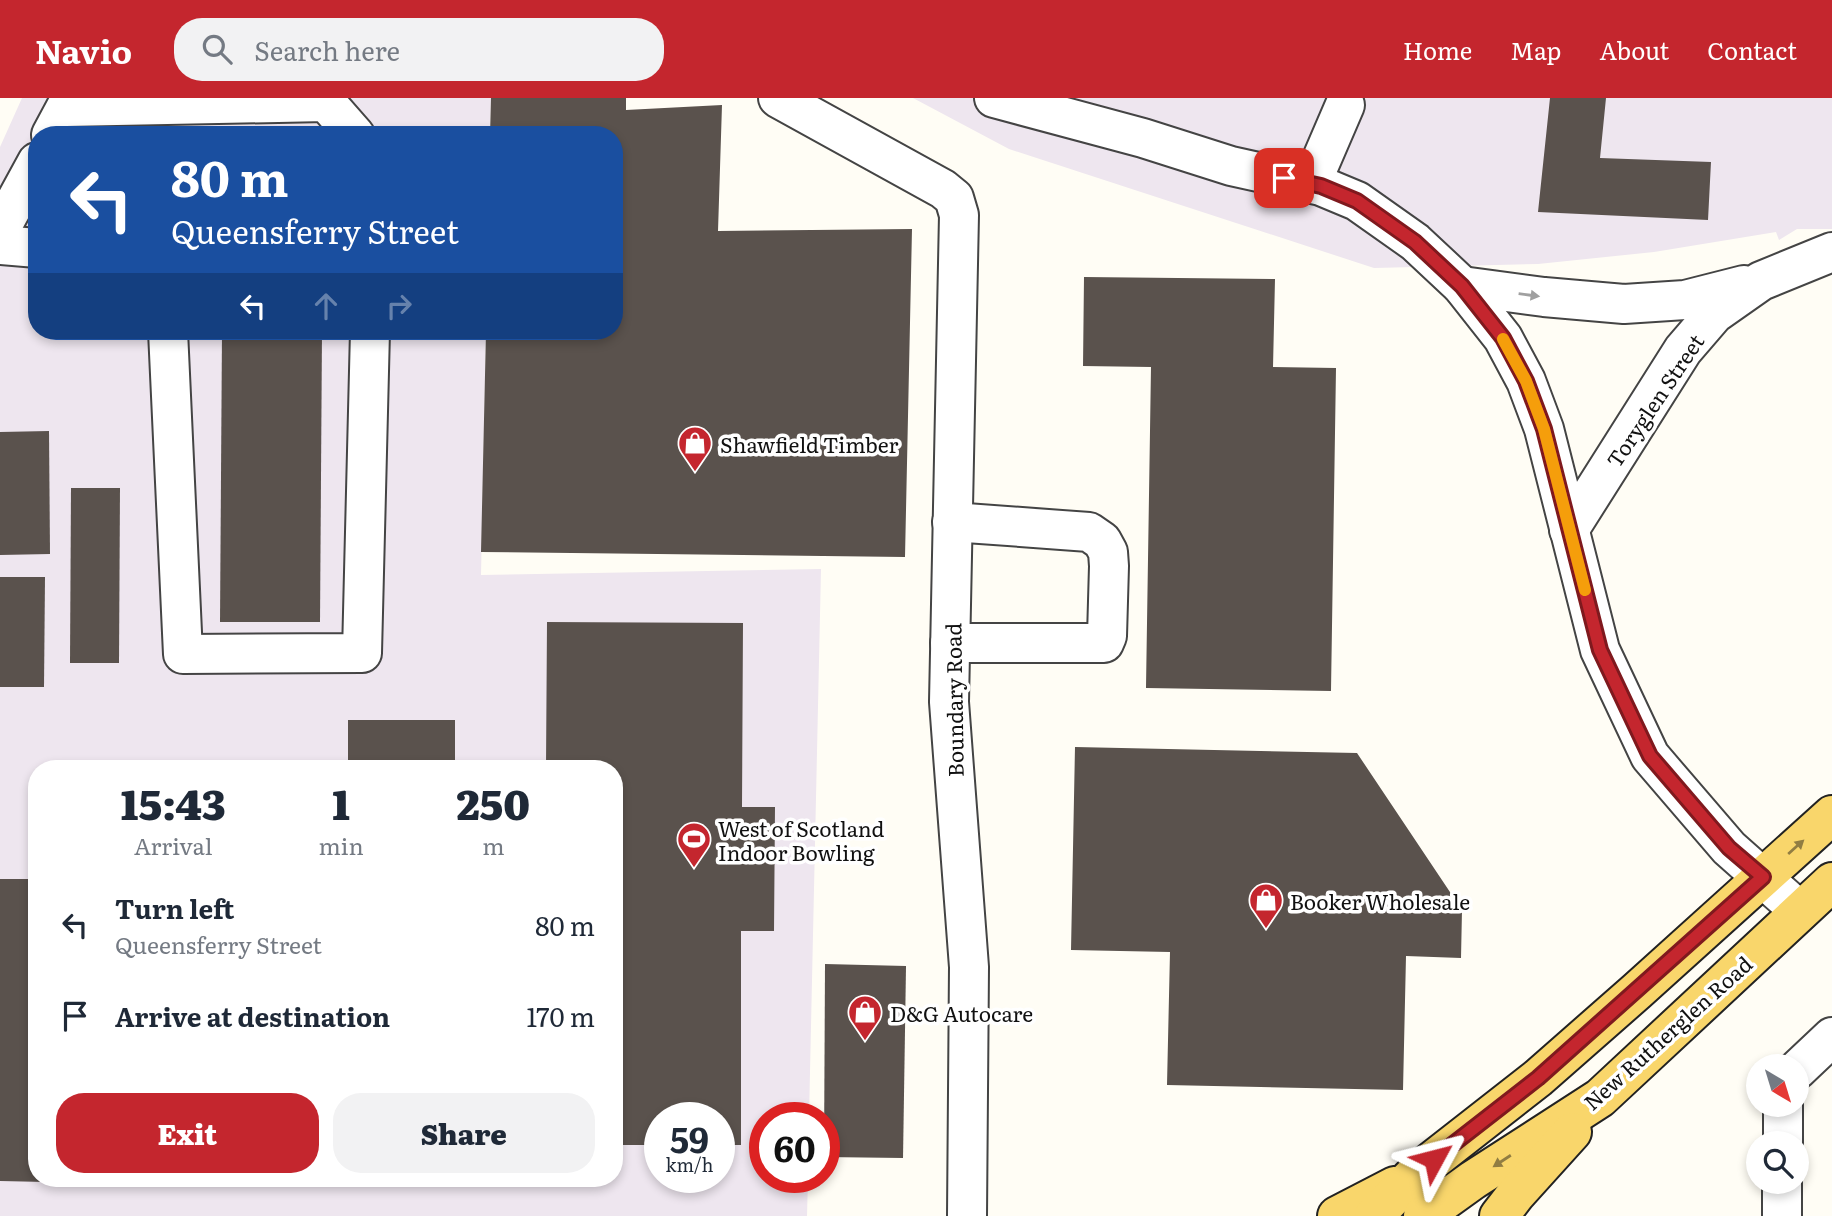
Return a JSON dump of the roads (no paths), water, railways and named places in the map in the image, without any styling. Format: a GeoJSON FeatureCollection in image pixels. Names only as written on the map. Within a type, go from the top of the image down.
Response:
{"type":"FeatureCollection","features":[{"type":"Feature","properties":{"kind":"main road"},"geometry":{"type":"LineString","coordinates":[[1337,1216],[1413,1175],[1538,1078],[1832,815]]}},
{"type":"Feature","properties":{"kind":"main road","name":"New Rutherglen Road"},"geometry":{"type":"LineString","coordinates":[[1423,1216],[1473,1180],[1600,1098],[1832,882]]}},
{"type":"Feature","properties":{"kind":"main road"},"geometry":{"type":"LineString","coordinates":[[1499,1216],[1600,1098]]}},
{"type":"Feature","properties":{"kind":"main road"},"geometry":{"type":"LineString","coordinates":[[1374,1216],[1413,1175]]}},
{"type":"Feature","properties":{"kind":"street","name":"Boundary Road"},"geometry":{"type":"LineString","coordinates":[[778,98],[943,189],[954,198],[959,215],[949,702],[969,967],[967,1216]]}},
{"type":"Feature","properties":{"kind":"street"},"geometry":{"type":"LineString","coordinates":[[994,98],[1143,138],[1231,166],[1321,186],[1357,201],[1415,242],[1462,286],[1503,338],[1526,381],[1544,429],[1600,650],[1650,756],[1729,848],[1800,911]]}},
{"type":"Feature","properties":{"kind":"street"},"geometry":{"type":"LineString","coordinates":[[56,126],[66,107],[326,102],[347,126]]}},
{"type":"Feature","properties":{"kind":"street"},"geometry":{"type":"LineString","coordinates":[[1311,184],[1345,105]]}},
{"type":"Feature","properties":{"kind":"street"},"geometry":{"type":"LineString","coordinates":[[0,230],[28,179]]}},
{"type":"Feature","properties":{"kind":"street"},"geometry":{"type":"LineString","coordinates":[[0,245],[28,247]]}},
{"type":"Feature","properties":{"kind":"street","name":"Toryglen Street"},"geometry":{"type":"LineString","coordinates":[[1569,530],[1683,350],[1714,314],[1761,281],[1832,252]]}},
{"type":"Feature","properties":{"kind":"street"},"geometry":{"type":"LineString","coordinates":[[1462,286],[1624,304],[1685,300],[1761,281]]}},
{"type":"Feature","properties":{"kind":"street"},"geometry":{"type":"LineString","coordinates":[[168,340],[183,654],[252,654],[362,653],[370,340]]}},
{"type":"Feature","properties":{"kind":"street"},"geometry":{"type":"LineString","coordinates":[[950,643],[1104,643],[1107,636],[1109,566],[1108,552],[1102,541],[1089,532],[952,522]]}},
{"type":"Feature","properties":{"kind":"street"},"geometry":{"type":"LineString","coordinates":[[1810,1058],[1832,1037]]}},
{"type":"Feature","properties":{"kind":"street"},"geometry":{"type":"LineString","coordinates":[[1782,1194],[1782,1216]]}},
{"type":"Feature","properties":{"kind":"place","name":"Shawfield Timber"},"geometry":{"type":"Point","coordinates":[695,473]}},
{"type":"Feature","properties":{"kind":"place","name":"West of Scotland Indoor Bowling"},"geometry":{"type":"Point","coordinates":[694,869]}},
{"type":"Feature","properties":{"kind":"place","name":"Booker Wholesale"},"geometry":{"type":"Point","coordinates":[1266,930]}},
{"type":"Feature","properties":{"kind":"place","name":"D&G Autocare"},"geometry":{"type":"Point","coordinates":[865,1042]}}]}
